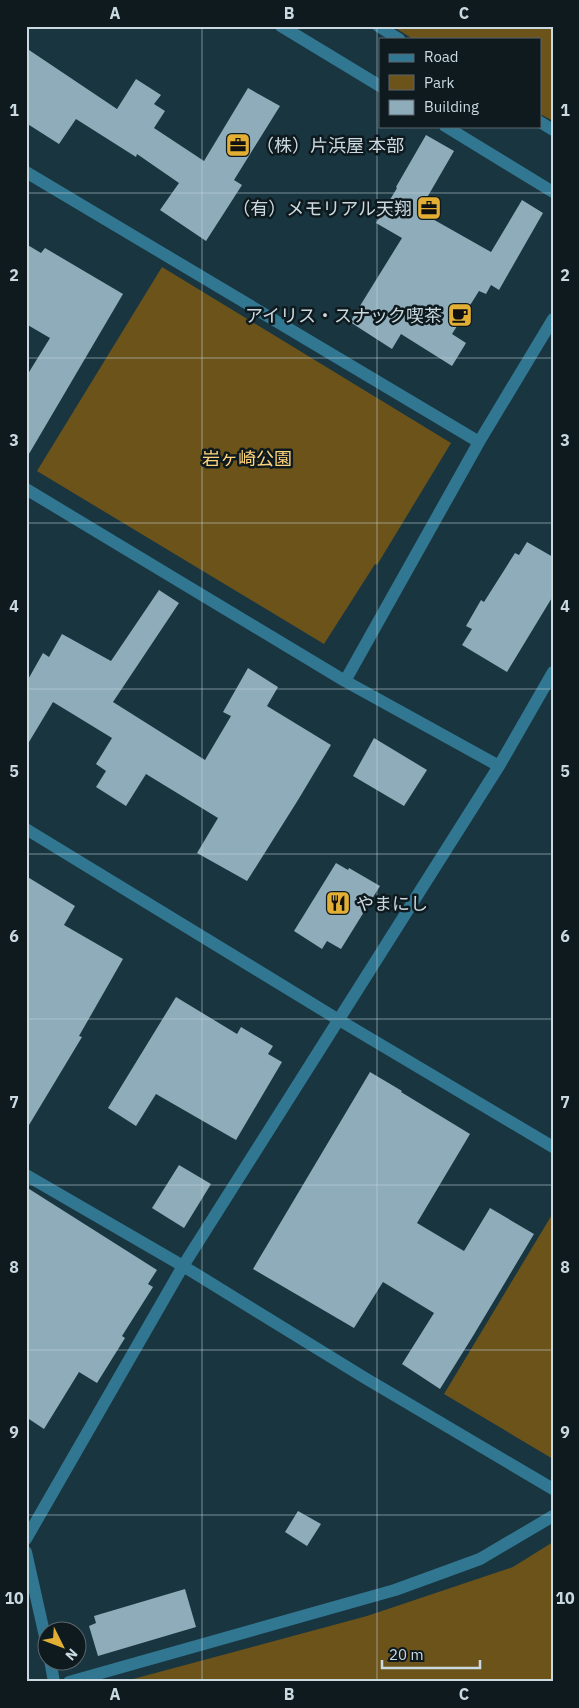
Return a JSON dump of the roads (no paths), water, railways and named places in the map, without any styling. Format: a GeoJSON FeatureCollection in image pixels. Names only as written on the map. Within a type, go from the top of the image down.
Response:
{"type":"FeatureCollection","features":[{"type":"Feature","properties":{"kind":"street"},"geometry":{"type":"LineString","coordinates":[[281,26],[379,85]]}},
{"type":"Feature","properties":{"kind":"street"},"geometry":{"type":"LineString","coordinates":[[378,26],[397,38]]}},
{"type":"Feature","properties":{"kind":"street"},"geometry":{"type":"LineString","coordinates":[[542,123],[553,130]]}},
{"type":"Feature","properties":{"kind":"street"},"geometry":{"type":"LineString","coordinates":[[448,128],[553,192]]}},
{"type":"Feature","properties":{"kind":"street"},"geometry":{"type":"LineString","coordinates":[[26,172],[479,442]]}},
{"type":"Feature","properties":{"kind":"street"},"geometry":{"type":"LineString","coordinates":[[345,681],[479,442],[553,319]]}},
{"type":"Feature","properties":{"kind":"street"},"geometry":{"type":"LineString","coordinates":[[26,489],[345,681],[499,766]]}},
{"type":"Feature","properties":{"kind":"street"},"geometry":{"type":"LineString","coordinates":[[26,1539],[183,1266],[499,766],[551,678]]}},
{"type":"Feature","properties":{"kind":"street"},"geometry":{"type":"LineString","coordinates":[[26,829],[339,1020],[553,1147]]}},
{"type":"Feature","properties":{"kind":"street"},"geometry":{"type":"LineString","coordinates":[[26,1175],[183,1266],[365,1378],[553,1489]]}},
{"type":"Feature","properties":{"kind":"street"},"geometry":{"type":"LineString","coordinates":[[69,1682],[395,1590],[480,1559],[553,1516]]}},
{"type":"Feature","properties":{"kind":"street"},"geometry":{"type":"LineString","coordinates":[[26,1552],[41,1620]]}},
{"type":"Feature","properties":{"kind":"place","name":"（株）片浜屋 本部"},"geometry":{"type":"Point","coordinates":[238,145]}},
{"type":"Feature","properties":{"kind":"place","name":"（有）メモリアル天翔"},"geometry":{"type":"Point","coordinates":[429,208]}},
{"type":"Feature","properties":{"kind":"place","name":"アイリス・スナック喫茶"},"geometry":{"type":"Point","coordinates":[460,315]}},
{"type":"Feature","properties":{"kind":"place","name":"やまにし"},"geometry":{"type":"Point","coordinates":[338,903]}},
{"type":"Feature","properties":{"kind":"park label","name":"岩ヶ崎公園"},"geometry":{"type":"Point","coordinates":[247,458]}}]}
